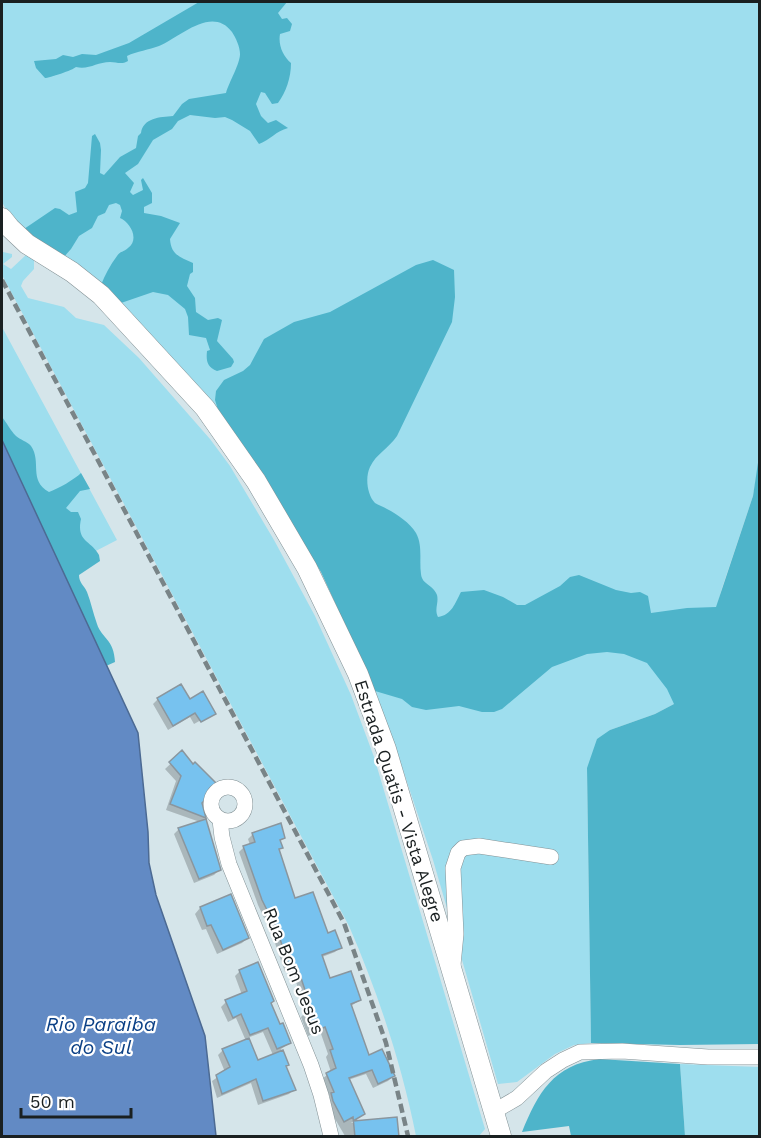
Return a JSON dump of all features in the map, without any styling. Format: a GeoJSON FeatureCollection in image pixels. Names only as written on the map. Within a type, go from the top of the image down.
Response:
{"type":"FeatureCollection","features":[{"type":"Feature","properties":{"kind":"street","name":"Estrada Quatis - Vista Alegre"},"geometry":{"type":"LineString","coordinates":[[2,218],[27,244],[72,272],[101,295],[205,408],[256,481],[307,568],[358,674],[386,749],[501,1137]]}},
{"type":"Feature","properties":{"kind":"street","name":"Rua Bom Jesus"},"geometry":{"type":"LineString","coordinates":[[220,820],[229,864],[311,1065],[332,1137]]}},
{"type":"Feature","properties":{"kind":"street"},"geometry":{"type":"LineString","coordinates":[[453,971],[456,934],[453,868],[458,853],[463,848],[479,846],[551,857]]}},
{"type":"Feature","properties":{"kind":"street"},"geometry":{"type":"LineString","coordinates":[[493,1112],[517,1098],[546,1071],[580,1052],[622,1051],[708,1057],[759,1057]]}},
{"type":"Feature","properties":{"kind":"shaded area"},"geometry":{"type":"Polygon","coordinates":[[[2,2],[759,2],[760,456],[753,496],[709,635],[674,704],[655,714],[610,730],[587,768],[591,1043],[574,1045],[555,1054],[517,1082],[498,1084],[433,860],[392,737],[355,638],[321,572],[260,473],[212,403],[112,293],[29,234],[9,215],[2,202],[2,2]]]}},
{"type":"Feature","properties":{"kind":"shaded area"},"geometry":{"type":"Polygon","coordinates":[[[199,2],[287,2],[278,13],[282,19],[287,18],[292,24],[290,31],[280,34],[282,50],[291,63],[286,89],[278,103],[272,104],[265,93],[261,92],[256,104],[261,116],[268,123],[276,120],[288,128],[259,144],[250,131],[225,117],[190,115],[153,140],[138,164],[125,173],[134,183],[130,192],[133,195],[143,190],[141,180],[143,178],[152,193],[152,203],[144,207],[144,213],[180,223],[170,239],[172,249],[177,255],[193,263],[193,272],[190,274],[187,286],[195,298],[196,312],[208,320],[218,318],[222,320],[217,341],[234,362],[231,367],[217,371],[208,363],[207,351],[210,350],[206,338],[189,335],[185,309],[168,295],[153,292],[121,303],[101,285],[114,259],[132,244],[133,240],[130,227],[120,218],[122,211],[120,205],[116,203],[109,205],[105,213],[98,216],[92,228],[79,236],[63,258],[24,229],[55,208],[69,215],[77,212],[75,192],[85,188],[88,183],[92,136],[95,134],[100,143],[100,173],[104,175],[120,157],[136,148],[138,136],[149,121],[173,116],[189,99],[226,93],[240,54],[238,43],[224,24],[206,22],[159,46],[127,56],[128,61],[123,63],[105,62],[76,67],[45,78],[36,68],[34,61],[56,59],[63,55],[73,57],[82,54],[96,55],[129,43],[199,2]]]}},
{"type":"Feature","properties":{"kind":"shaded area"},"geometry":{"type":"Polygon","coordinates":[[[2,248],[3,252],[12,254],[12,257],[3,264],[11,269],[27,254],[34,258],[34,269],[21,286],[28,298],[64,307],[76,318],[104,325],[139,358],[210,439],[230,466],[274,540],[315,616],[351,695],[374,757],[485,1129],[479,1136],[416,1136],[404,1083],[388,1030],[349,926],[2,275],[2,248]]]}},
{"type":"Feature","properties":{"kind":"shaded area"},"geometry":{"type":"Polygon","coordinates":[[[433,260],[454,270],[455,297],[452,322],[397,436],[373,462],[368,471],[367,481],[370,495],[375,503],[399,516],[416,533],[420,548],[422,578],[437,595],[438,617],[450,611],[461,592],[484,590],[517,605],[525,605],[560,586],[570,577],[579,575],[616,590],[640,592],[648,596],[651,613],[716,607],[753,496],[759,456],[759,1044],[591,1043],[587,768],[597,739],[610,730],[655,714],[674,704],[667,689],[647,663],[624,654],[607,652],[587,654],[552,667],[502,709],[494,712],[482,712],[459,706],[426,710],[412,707],[402,699],[375,691],[321,572],[260,473],[219,413],[215,400],[216,391],[224,380],[250,365],[264,339],[294,322],[330,312],[416,265],[433,260]]]}},
{"type":"Feature","properties":{"kind":"shaded area"},"geometry":{"type":"Polygon","coordinates":[[[2,327],[117,540],[61,569],[2,440],[2,327]]]}},
{"type":"Feature","properties":{"kind":"shaded area"},"geometry":{"type":"Polygon","coordinates":[[[2,417],[16,436],[31,446],[36,458],[39,482],[49,492],[66,484],[81,473],[90,489],[80,491],[66,508],[71,512],[78,512],[81,519],[82,537],[99,555],[100,561],[79,575],[99,629],[114,654],[115,662],[106,666],[2,440],[2,417]]]}},
{"type":"Feature","properties":{"kind":"shaded area"},"geometry":{"type":"Polygon","coordinates":[[[599,1059],[680,1064],[685,1136],[571,1136],[569,1126],[522,1132],[534,1105],[549,1083],[570,1067],[599,1059]]]}},
{"type":"Feature","properties":{"kind":"shaded area"},"geometry":{"type":"Polygon","coordinates":[[[680,1064],[759,1067],[759,1136],[685,1136],[680,1064]]]}},
{"type":"Feature","properties":{"kind":"water","name":"Rio Paraiba do Sul"},"geometry":{"type":"Polygon","coordinates":[[[2,440],[138,733],[149,863],[156,895],[205,1036],[216,1136],[2,1136],[2,440]]]}},
{"type":"Feature","properties":{"kind":"building"},"geometry":{"type":"Polygon","coordinates":[[[181,684],[190,699],[203,691],[216,714],[201,722],[195,713],[173,726],[157,698],[181,684]]]}},
{"type":"Feature","properties":{"kind":"building"},"geometry":{"type":"Polygon","coordinates":[[[182,750],[193,764],[195,762],[219,786],[202,803],[206,818],[170,804],[181,776],[169,762],[182,750]]]}},
{"type":"Feature","properties":{"kind":"building"},"geometry":{"type":"Polygon","coordinates":[[[206,819],[221,870],[199,879],[178,828],[206,819]]]}},
{"type":"Feature","properties":{"kind":"building"},"geometry":{"type":"Polygon","coordinates":[[[281,823],[285,838],[280,840],[283,848],[279,849],[295,898],[313,892],[328,933],[335,930],[342,948],[322,955],[330,978],[351,971],[361,1000],[351,1004],[369,1055],[382,1049],[395,1076],[378,1084],[372,1070],[349,1078],[365,1114],[353,1121],[353,1117],[344,1122],[333,1101],[331,1093],[334,1092],[326,1073],[336,1068],[330,1050],[333,1049],[325,1027],[313,1032],[305,1010],[311,1008],[297,966],[290,968],[271,913],[269,914],[262,900],[243,846],[255,842],[252,833],[281,823]]]}},
{"type":"Feature","properties":{"kind":"building"},"geometry":{"type":"Polygon","coordinates":[[[231,894],[249,938],[223,950],[211,925],[207,926],[200,907],[231,894]]]}},
{"type":"Feature","properties":{"kind":"building"},"geometry":{"type":"Polygon","coordinates":[[[258,962],[274,1001],[271,1003],[291,1043],[277,1049],[268,1028],[250,1035],[241,1014],[233,1018],[225,1000],[247,991],[239,970],[258,962]]]}},
{"type":"Feature","properties":{"kind":"building"},"geometry":{"type":"Polygon","coordinates":[[[249,1038],[258,1060],[283,1050],[289,1065],[286,1066],[296,1090],[263,1101],[256,1079],[222,1094],[216,1075],[230,1067],[222,1049],[249,1038]]]}},
{"type":"Feature","properties":{"kind":"building"},"geometry":{"type":"Polygon","coordinates":[[[397,1117],[399,1137],[355,1137],[353,1121],[397,1117]]]}},
{"type":"Feature","properties":{"kind":"railway"},"geometry":{"type":"LineString","coordinates":[[2,280],[344,923],[386,1043],[408,1136]]}}]}
